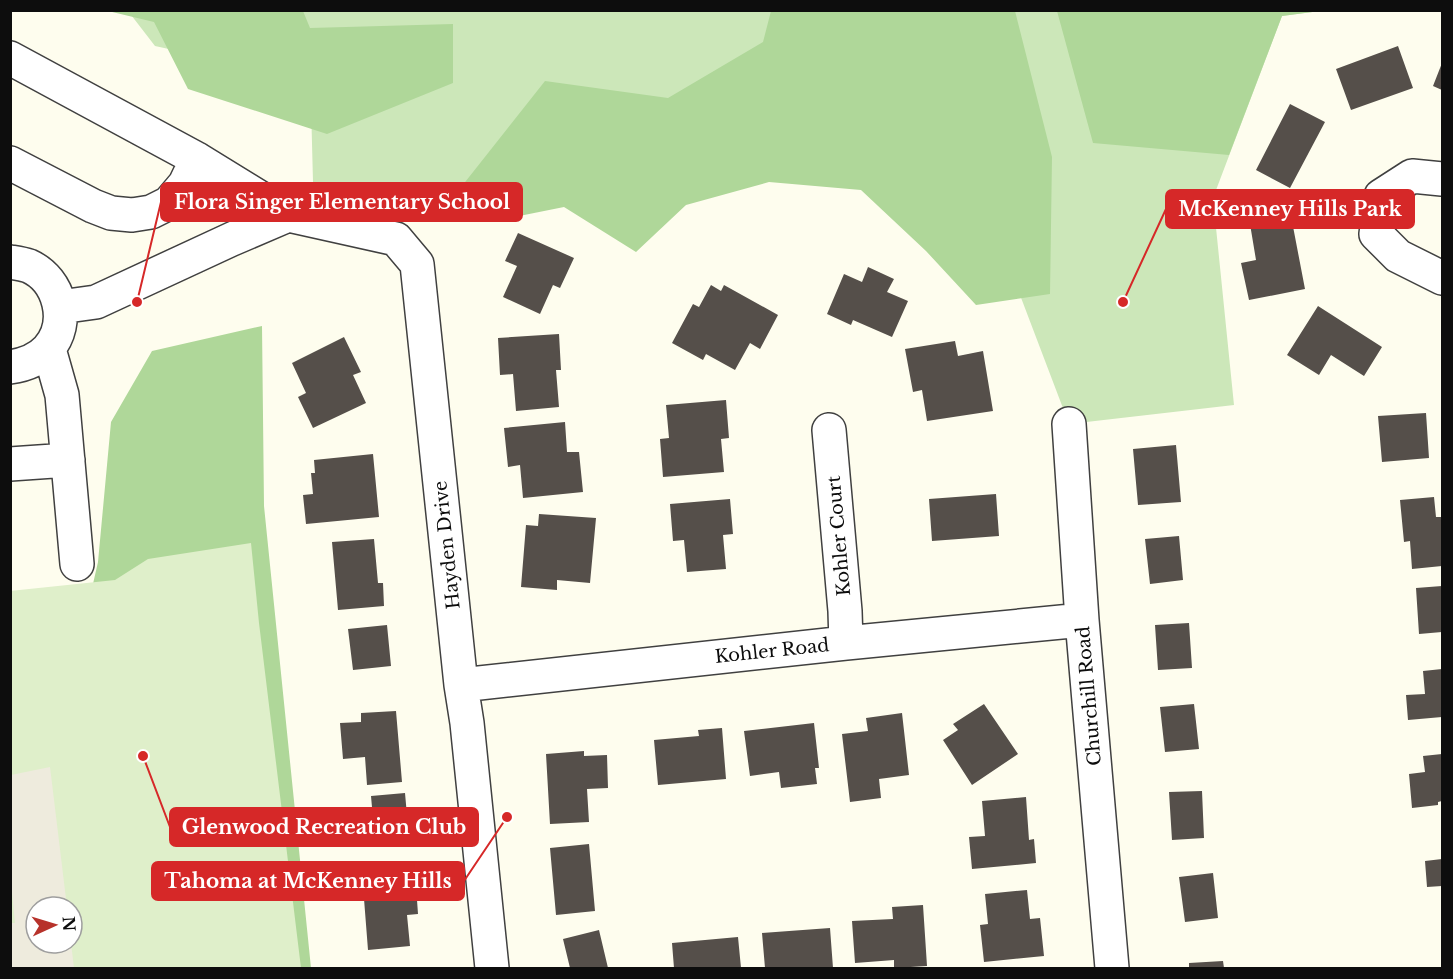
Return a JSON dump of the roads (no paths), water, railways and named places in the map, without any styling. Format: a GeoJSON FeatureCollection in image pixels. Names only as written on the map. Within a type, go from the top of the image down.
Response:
{"type":"FeatureCollection","features":[{"type":"Feature","properties":{"kind":"street","name":"Hayden Drive"},"geometry":{"type":"LineString","coordinates":[[10,58],[197,159],[288,215],[396,239],[417,264],[492,969]]}},
{"type":"Feature","properties":{"kind":"street"},"geometry":{"type":"LineString","coordinates":[[10,163],[93,206],[111,213],[132,215],[151,212],[169,203],[184,184],[197,159]]}},
{"type":"Feature","properties":{"kind":"street"},"geometry":{"type":"LineString","coordinates":[[1443,179],[1412,176],[1381,196],[1376,234],[1398,256],[1443,278]]}},
{"type":"Feature","properties":{"kind":"street"},"geometry":{"type":"LineString","coordinates":[[60,307],[96,302],[288,215]]}},
{"type":"Feature","properties":{"kind":"street"},"geometry":{"type":"LineString","coordinates":[[10,262],[28,266],[43,275],[54,290],[60,307],[57,332],[49,349],[23,365],[10,367]]}},
{"type":"Feature","properties":{"kind":"street"},"geometry":{"type":"LineString","coordinates":[[49,349],[62,395],[77,564]]}},
{"type":"Feature","properties":{"kind":"street","name":"Churchill Road"},"geometry":{"type":"LineString","coordinates":[[1069,424],[1082,620],[1112,969]]}},
{"type":"Feature","properties":{"kind":"street","name":"Kohler Court"},"geometry":{"type":"LineString","coordinates":[[829,430],[846,643]]}},
{"type":"Feature","properties":{"kind":"street"},"geometry":{"type":"LineString","coordinates":[[10,464],[68,460]]}},
{"type":"Feature","properties":{"kind":"street","name":"Kohler Road"},"geometry":{"type":"LineString","coordinates":[[461,685],[1082,620]]}},
{"type":"Feature","properties":{"kind":"place","name":"Flora Singer Elementary School"},"geometry":{"type":"Point","coordinates":[137,302]}},
{"type":"Feature","properties":{"kind":"place","name":"McKenney Hills Park"},"geometry":{"type":"Point","coordinates":[1123,302]}},
{"type":"Feature","properties":{"kind":"place","name":"Glenwood Recreation Club"},"geometry":{"type":"Point","coordinates":[143,756]}},
{"type":"Feature","properties":{"kind":"place","name":"Tahoma at McKenney Hills"},"geometry":{"type":"Point","coordinates":[507,817]}}]}
